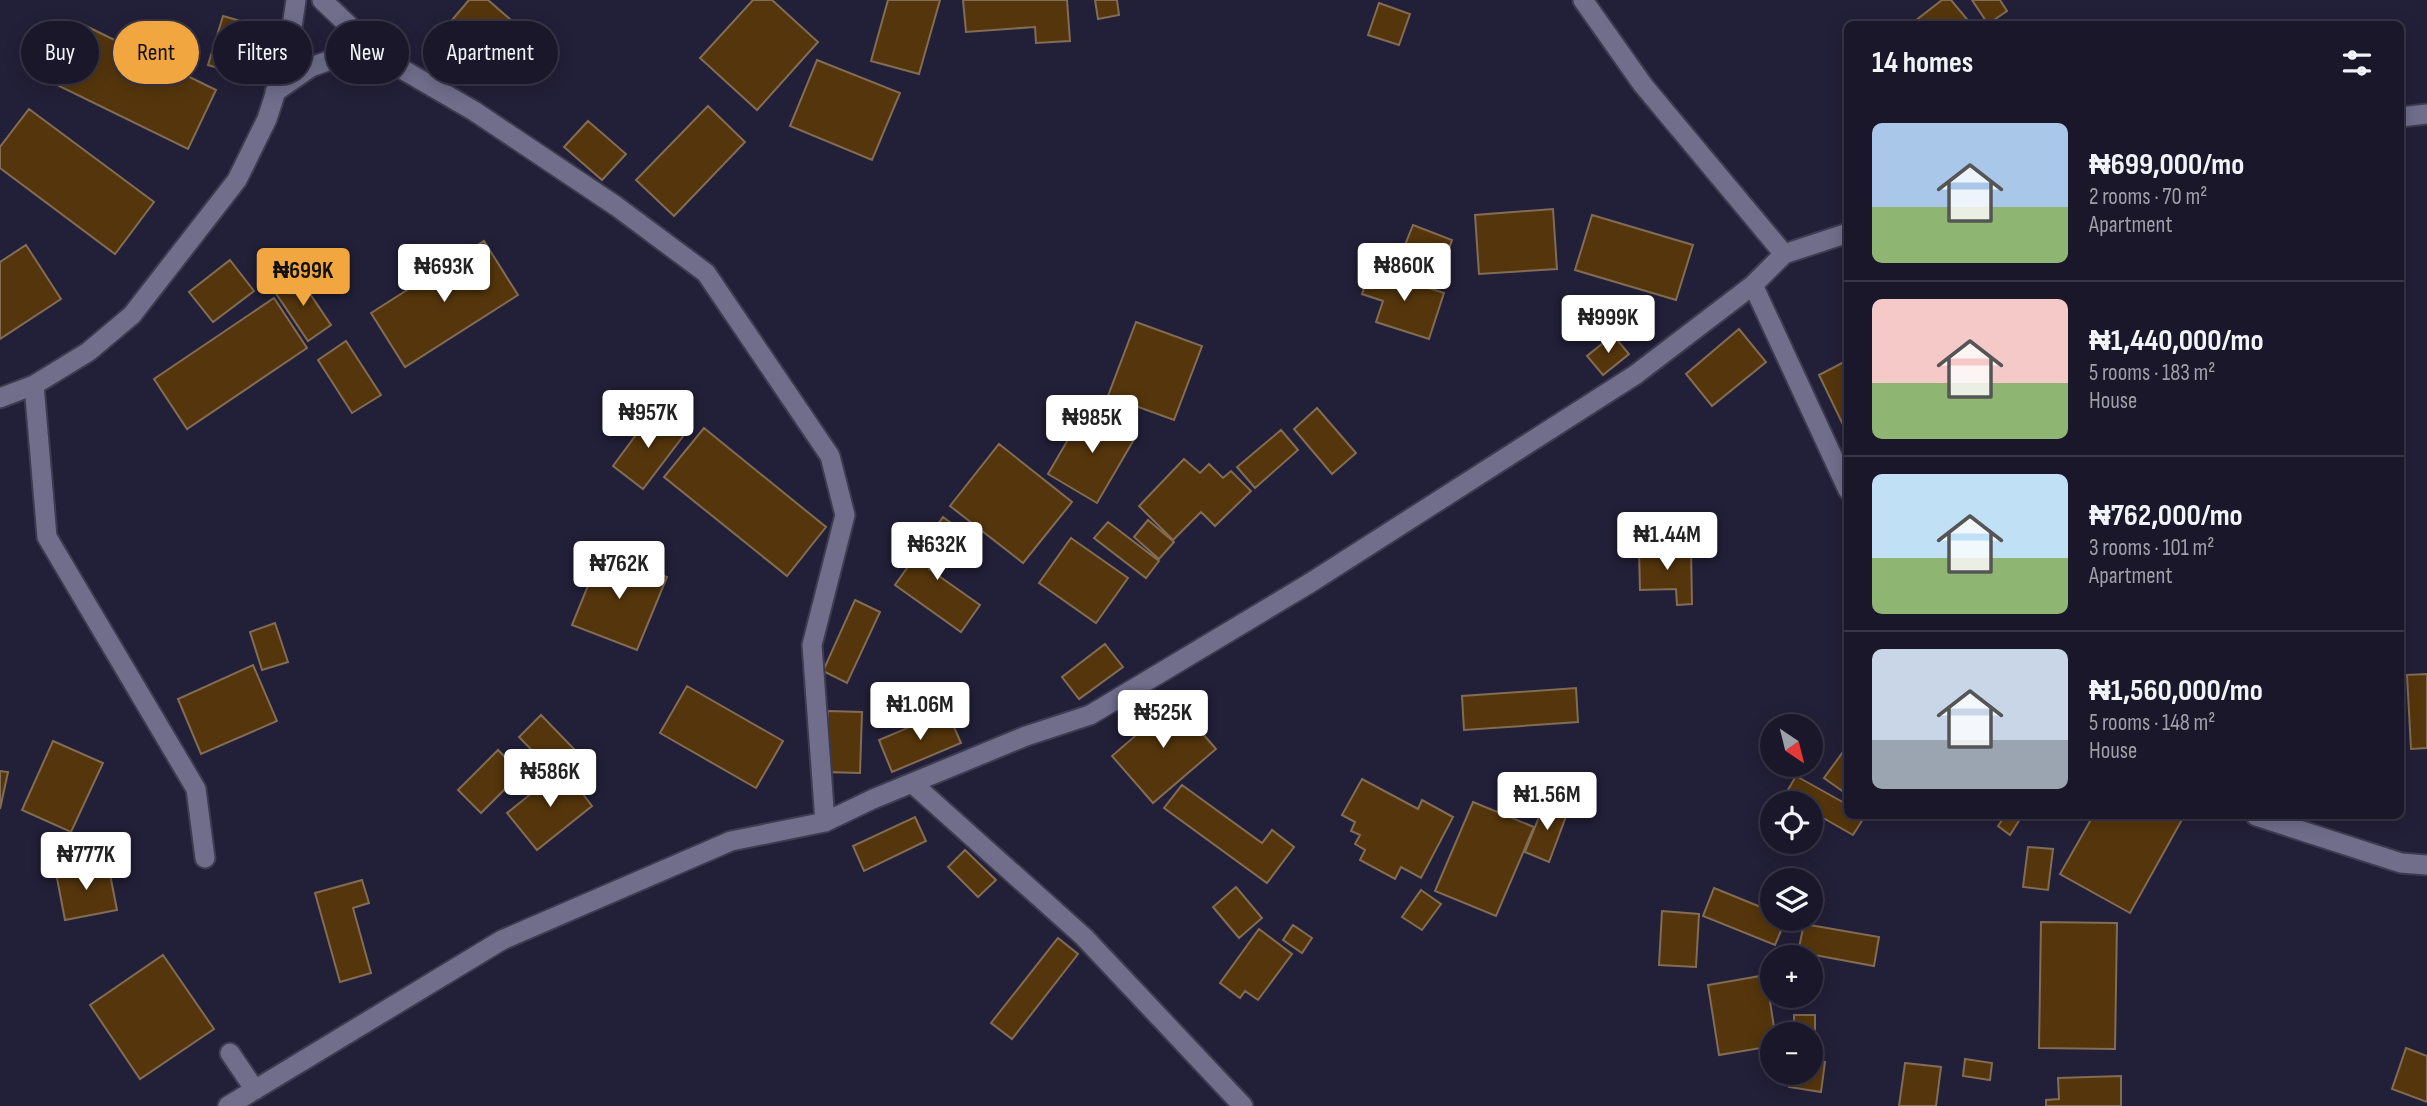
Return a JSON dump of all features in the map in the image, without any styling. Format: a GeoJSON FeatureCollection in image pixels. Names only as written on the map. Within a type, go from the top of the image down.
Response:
{"type":"FeatureCollection","features":[{"type":"Feature","properties":{"kind":"street"},"geometry":{"type":"LineString","coordinates":[[0,398],[34,385],[88,352],[132,315],[237,180],[267,119],[288,54],[296,0]]}},
{"type":"Feature","properties":{"kind":"street"},"geometry":{"type":"LineString","coordinates":[[322,0],[344,21]]}},
{"type":"Feature","properties":{"kind":"street"},"geometry":{"type":"LineString","coordinates":[[1583,0],[1643,85],[1784,254]]}},
{"type":"Feature","properties":{"kind":"street"},"geometry":{"type":"LineString","coordinates":[[275,92],[310,67],[326,62]]}},
{"type":"Feature","properties":{"kind":"street"},"geometry":{"type":"LineString","coordinates":[[409,73],[474,111],[616,206],[706,273],[830,456],[845,515],[812,645],[825,822]]}},
{"type":"Feature","properties":{"kind":"street"},"geometry":{"type":"LineString","coordinates":[[2404,117],[2427,114]]}},
{"type":"Feature","properties":{"kind":"street"},"geometry":{"type":"LineString","coordinates":[[228,1106],[502,940],[731,841],[825,822],[1026,736],[1090,715],[1310,583],[1635,375],[1753,285],[1784,254],[1844,234]]}},
{"type":"Feature","properties":{"kind":"street"},"geometry":{"type":"LineString","coordinates":[[1753,285],[1844,481]]}},
{"type":"Feature","properties":{"kind":"street"},"geometry":{"type":"LineString","coordinates":[[34,385],[47,537],[196,789],[205,858]]}},
{"type":"Feature","properties":{"kind":"street"},"geometry":{"type":"LineString","coordinates":[[912,783],[1084,937],[1243,1106]]}},
{"type":"Feature","properties":{"kind":"street"},"geometry":{"type":"LineString","coordinates":[[2265,819],[2400,863],[2427,865]]}},
{"type":"Feature","properties":{"kind":"street"},"geometry":{"type":"LineString","coordinates":[[230,1053],[256,1090]]}},
{"type":"Feature","properties":{"kind":"building"},"geometry":{"type":"Polygon","coordinates":[[[469,0],[488,0],[512,21],[451,21],[469,0]]]}},
{"type":"Feature","properties":{"kind":"building"},"geometry":{"type":"Polygon","coordinates":[[[753,0],[772,0],[818,42],[757,110],[700,58],[753,0]]]}},
{"type":"Feature","properties":{"kind":"building"},"geometry":{"type":"Polygon","coordinates":[[[888,0],[940,0],[919,74],[871,61],[888,0]]]}},
{"type":"Feature","properties":{"kind":"building"},"geometry":{"type":"Polygon","coordinates":[[[963,0],[1067,0],[1070,41],[1036,43],[1035,27],[966,32],[963,0]]]}},
{"type":"Feature","properties":{"kind":"building"},"geometry":{"type":"Polygon","coordinates":[[[1095,0],[1117,0],[1119,15],[1098,19],[1095,0]]]}},
{"type":"Feature","properties":{"kind":"building"},"geometry":{"type":"Polygon","coordinates":[[[1942,0],[1951,0],[1968,21],[1915,21],[1942,0]]]}},
{"type":"Feature","properties":{"kind":"building"},"geometry":{"type":"Polygon","coordinates":[[[1972,0],[2000,0],[2007,11],[1992,21],[1986,21],[1972,0]]]}},
{"type":"Feature","properties":{"kind":"building"},"geometry":{"type":"Polygon","coordinates":[[[1379,3],[1410,14],[1399,45],[1368,35],[1379,3]]]}},
{"type":"Feature","properties":{"kind":"building"},"geometry":{"type":"Polygon","coordinates":[[[223,16],[240,21],[221,21],[223,16]]]}},
{"type":"Feature","properties":{"kind":"building"},"geometry":{"type":"Polygon","coordinates":[[[99,32],[113,39],[113,84],[199,84],[199,82],[216,90],[188,149],[55,84],[99,84],[99,32]]]}},
{"type":"Feature","properties":{"kind":"building"},"geometry":{"type":"Polygon","coordinates":[[[213,49],[213,66],[208,65],[213,49]]]}},
{"type":"Feature","properties":{"kind":"building"},"geometry":{"type":"Polygon","coordinates":[[[817,60],[900,93],[872,160],[790,126],[817,60]]]}},
{"type":"Feature","properties":{"kind":"building"},"geometry":{"type":"Polygon","coordinates":[[[708,106],[745,142],[674,216],[636,180],[708,106]]]}},
{"type":"Feature","properties":{"kind":"building"},"geometry":{"type":"Polygon","coordinates":[[[29,109],[154,202],[115,254],[0,168],[0,147],[29,109]]]}},
{"type":"Feature","properties":{"kind":"building"},"geometry":{"type":"Polygon","coordinates":[[[588,121],[626,154],[602,180],[564,147],[588,121]]]}},
{"type":"Feature","properties":{"kind":"building"},"geometry":{"type":"Polygon","coordinates":[[[1553,209],[1557,269],[1479,274],[1475,215],[1553,209]]]}},
{"type":"Feature","properties":{"kind":"building"},"geometry":{"type":"Polygon","coordinates":[[[1592,215],[1693,245],[1676,300],[1575,270],[1592,215]]]}},
{"type":"Feature","properties":{"kind":"building"},"geometry":{"type":"Polygon","coordinates":[[[1413,225],[1452,240],[1441,271],[1401,255],[1413,225]]]}},
{"type":"Feature","properties":{"kind":"building"},"geometry":{"type":"Polygon","coordinates":[[[484,241],[518,295],[405,367],[371,313],[484,241]]]}},
{"type":"Feature","properties":{"kind":"building"},"geometry":{"type":"Polygon","coordinates":[[[26,245],[61,299],[0,339],[0,262],[26,245]]]}},
{"type":"Feature","properties":{"kind":"building"},"geometry":{"type":"Polygon","coordinates":[[[230,260],[254,291],[213,322],[189,292],[230,260]]]}},
{"type":"Feature","properties":{"kind":"building"},"geometry":{"type":"Polygon","coordinates":[[[1370,269],[1444,293],[1429,339],[1376,322],[1383,301],[1362,294],[1370,269]]]}},
{"type":"Feature","properties":{"kind":"building"},"geometry":{"type":"Polygon","coordinates":[[[298,276],[331,325],[308,341],[275,292],[298,276]]]}},
{"type":"Feature","properties":{"kind":"building"},"geometry":{"type":"Polygon","coordinates":[[[274,298],[307,348],[187,429],[154,379],[274,298]]]}},
{"type":"Feature","properties":{"kind":"building"},"geometry":{"type":"Polygon","coordinates":[[[1136,322],[1202,346],[1174,420],[1108,396],[1136,322]]]}},
{"type":"Feature","properties":{"kind":"building"},"geometry":{"type":"Polygon","coordinates":[[[1739,329],[1766,362],[1712,406],[1686,374],[1739,329]]]}},
{"type":"Feature","properties":{"kind":"building"},"geometry":{"type":"Polygon","coordinates":[[[1613,335],[1629,354],[1603,375],[1587,356],[1613,335]]]}},
{"type":"Feature","properties":{"kind":"building"},"geometry":{"type":"Polygon","coordinates":[[[346,341],[381,395],[352,413],[318,360],[346,341]]]}},
{"type":"Feature","properties":{"kind":"building"},"geometry":{"type":"Polygon","coordinates":[[[1844,362],[1844,427],[1819,375],[1844,362]]]}},
{"type":"Feature","properties":{"kind":"building"},"geometry":{"type":"Polygon","coordinates":[[[1087,407],[1136,436],[1097,503],[1048,474],[1087,407]]]}},
{"type":"Feature","properties":{"kind":"building"},"geometry":{"type":"Polygon","coordinates":[[[1317,408],[1356,453],[1332,474],[1294,429],[1317,408]]]}},
{"type":"Feature","properties":{"kind":"building"},"geometry":{"type":"Polygon","coordinates":[[[653,412],[684,435],[643,489],[613,466],[653,412]]]}},
{"type":"Feature","properties":{"kind":"building"},"geometry":{"type":"Polygon","coordinates":[[[704,428],[826,527],[787,576],[664,477],[704,428]]]}},
{"type":"Feature","properties":{"kind":"building"},"geometry":{"type":"Polygon","coordinates":[[[1281,430],[1298,450],[1255,488],[1237,467],[1281,430]]]}},
{"type":"Feature","properties":{"kind":"building"},"geometry":{"type":"Polygon","coordinates":[[[999,444],[1072,502],[1023,563],[950,506],[999,444]]]}},
{"type":"Feature","properties":{"kind":"building"},"geometry":{"type":"Polygon","coordinates":[[[1184,459],[1200,473],[1209,464],[1223,478],[1231,471],[1251,491],[1215,526],[1201,512],[1173,540],[1139,506],[1184,459]]]}},
{"type":"Feature","properties":{"kind":"building"},"geometry":{"type":"Polygon","coordinates":[[[943,517],[958,528],[929,569],[980,605],[961,632],[895,585],[943,517]]]}},
{"type":"Feature","properties":{"kind":"building"},"geometry":{"type":"Polygon","coordinates":[[[1148,520],[1174,542],[1159,559],[1134,537],[1148,520]]]}},
{"type":"Feature","properties":{"kind":"building"},"geometry":{"type":"Polygon","coordinates":[[[1108,522],[1159,561],[1146,578],[1094,538],[1108,522]]]}},
{"type":"Feature","properties":{"kind":"building"},"geometry":{"type":"Polygon","coordinates":[[[1071,538],[1128,578],[1096,623],[1039,583],[1071,538]]]}},
{"type":"Feature","properties":{"kind":"building"},"geometry":{"type":"Polygon","coordinates":[[[1691,548],[1692,604],[1677,605],[1676,589],[1640,590],[1639,550],[1691,548]]]}},
{"type":"Feature","properties":{"kind":"building"},"geometry":{"type":"Polygon","coordinates":[[[602,551],[667,577],[637,650],[572,625],[602,551]]]}},
{"type":"Feature","properties":{"kind":"building"},"geometry":{"type":"Polygon","coordinates":[[[855,600],[880,612],[847,683],[823,671],[855,600]]]}},
{"type":"Feature","properties":{"kind":"building"},"geometry":{"type":"Polygon","coordinates":[[[275,623],[288,662],[262,670],[250,632],[275,623]]]}},
{"type":"Feature","properties":{"kind":"building"},"geometry":{"type":"Polygon","coordinates":[[[1105,644],[1123,667],[1079,699],[1062,677],[1105,644]]]}},
{"type":"Feature","properties":{"kind":"building"},"geometry":{"type":"Polygon","coordinates":[[[253,665],[277,721],[201,754],[178,699],[253,665]]]}},
{"type":"Feature","properties":{"kind":"building"},"geometry":{"type":"Polygon","coordinates":[[[2427,674],[2427,748],[2411,749],[2407,675],[2427,674]]]}},
{"type":"Feature","properties":{"kind":"building"},"geometry":{"type":"Polygon","coordinates":[[[687,686],[783,741],[756,788],[660,733],[687,686]]]}},
{"type":"Feature","properties":{"kind":"building"},"geometry":{"type":"Polygon","coordinates":[[[1576,688],[1578,722],[1464,730],[1462,696],[1576,688]]]}},
{"type":"Feature","properties":{"kind":"building"},"geometry":{"type":"Polygon","coordinates":[[[1169,695],[1216,749],[1153,803],[1112,756],[1142,730],[1136,723],[1169,695]]]}},
{"type":"Feature","properties":{"kind":"building"},"geometry":{"type":"Polygon","coordinates":[[[828,711],[862,712],[860,773],[825,772],[828,711]]]}},
{"type":"Feature","properties":{"kind":"building"},"geometry":{"type":"Polygon","coordinates":[[[947,711],[961,743],[892,772],[879,740],[947,711]]]}},
{"type":"Feature","properties":{"kind":"building"},"geometry":{"type":"Polygon","coordinates":[[[541,715],[574,749],[552,771],[519,737],[541,715]]]}},
{"type":"Feature","properties":{"kind":"building"},"geometry":{"type":"Polygon","coordinates":[[[53,741],[103,763],[71,832],[22,810],[53,741]]]}},
{"type":"Feature","properties":{"kind":"building"},"geometry":{"type":"Polygon","coordinates":[[[498,750],[521,773],[481,813],[458,790],[498,750]]]}},
{"type":"Feature","properties":{"kind":"building"},"geometry":{"type":"Polygon","coordinates":[[[1844,750],[1844,792],[1824,778],[1844,750]]]}},
{"type":"Feature","properties":{"kind":"building"},"geometry":{"type":"Polygon","coordinates":[[[563,768],[592,806],[537,850],[507,813],[563,768]]]}},
{"type":"Feature","properties":{"kind":"building"},"geometry":{"type":"Polygon","coordinates":[[[0,771],[8,772],[0,809],[0,771]]]}},
{"type":"Feature","properties":{"kind":"building"},"geometry":{"type":"Polygon","coordinates":[[[1798,777],[1823,791],[1787,791],[1798,777]]]}},
{"type":"Feature","properties":{"kind":"building"},"geometry":{"type":"Polygon","coordinates":[[[1362,779],[1418,809],[1422,800],[1453,817],[1421,878],[1401,867],[1395,879],[1360,860],[1365,850],[1355,844],[1360,835],[1351,831],[1355,822],[1342,815],[1362,779]]]}},
{"type":"Feature","properties":{"kind":"building"},"geometry":{"type":"Polygon","coordinates":[[[1182,785],[1262,843],[1272,830],[1294,847],[1267,883],[1164,808],[1182,785]]]}},
{"type":"Feature","properties":{"kind":"building"},"geometry":{"type":"Polygon","coordinates":[[[1823,791],[1844,803],[1844,819],[1863,819],[1853,835],[1823,818],[1823,791]]]}},
{"type":"Feature","properties":{"kind":"building"},"geometry":{"type":"Polygon","coordinates":[[[1473,802],[1534,827],[1496,916],[1435,891],[1473,802]]]}},
{"type":"Feature","properties":{"kind":"building"},"geometry":{"type":"Polygon","coordinates":[[[1545,802],[1568,811],[1549,862],[1525,852],[1545,802]]]}},
{"type":"Feature","properties":{"kind":"building"},"geometry":{"type":"Polygon","coordinates":[[[915,817],[926,841],[864,871],[853,846],[915,817]]]}},
{"type":"Feature","properties":{"kind":"building"},"geometry":{"type":"Polygon","coordinates":[[[2003,819],[2020,819],[2010,835],[1998,826],[2003,819]]]}},
{"type":"Feature","properties":{"kind":"building"},"geometry":{"type":"Polygon","coordinates":[[[2091,819],[2182,819],[2130,913],[2060,874],[2091,819]]]}},
{"type":"Feature","properties":{"kind":"building"},"geometry":{"type":"Polygon","coordinates":[[[2028,847],[2053,849],[2048,890],[2023,887],[2028,847]]]}},
{"type":"Feature","properties":{"kind":"building"},"geometry":{"type":"Polygon","coordinates":[[[965,850],[996,880],[978,897],[948,867],[965,850]]]}},
{"type":"Feature","properties":{"kind":"building"},"geometry":{"type":"Polygon","coordinates":[[[108,864],[117,910],[65,920],[56,873],[108,864]]]}},
{"type":"Feature","properties":{"kind":"building"},"geometry":{"type":"Polygon","coordinates":[[[362,880],[369,903],[353,908],[371,973],[340,982],[315,893],[362,880]]]}},
{"type":"Feature","properties":{"kind":"building"},"geometry":{"type":"Polygon","coordinates":[[[1236,887],[1262,918],[1239,938],[1213,907],[1236,887]]]}},
{"type":"Feature","properties":{"kind":"building"},"geometry":{"type":"Polygon","coordinates":[[[1714,888],[1760,907],[1760,931],[1781,931],[1775,945],[1703,916],[1714,888]]]}},
{"type":"Feature","properties":{"kind":"building"},"geometry":{"type":"Polygon","coordinates":[[[1421,890],[1441,904],[1422,930],[1402,917],[1421,890]]]}},
{"type":"Feature","properties":{"kind":"building"},"geometry":{"type":"Polygon","coordinates":[[[1662,911],[1699,914],[1696,967],[1659,965],[1662,911]]]}},
{"type":"Feature","properties":{"kind":"building"},"geometry":{"type":"Polygon","coordinates":[[[2041,922],[2117,923],[2115,1049],[2039,1048],[2041,922]]]}},
{"type":"Feature","properties":{"kind":"building"},"geometry":{"type":"Polygon","coordinates":[[[1293,925],[1312,938],[1302,953],[1283,940],[1293,925]]]}},
{"type":"Feature","properties":{"kind":"building"},"geometry":{"type":"Polygon","coordinates":[[[1823,927],[1879,937],[1874,966],[1823,957],[1823,945],[1800,945],[1802,931],[1823,931],[1823,927]]]}},
{"type":"Feature","properties":{"kind":"building"},"geometry":{"type":"Polygon","coordinates":[[[1259,929],[1292,954],[1258,1000],[1245,991],[1240,998],[1220,983],[1259,929]]]}},
{"type":"Feature","properties":{"kind":"building"},"geometry":{"type":"Polygon","coordinates":[[[1058,938],[1078,954],[1012,1039],[991,1023],[1058,938]]]}},
{"type":"Feature","properties":{"kind":"building"},"geometry":{"type":"Polygon","coordinates":[[[163,955],[214,1029],[140,1079],[90,1005],[163,955]]]}},
{"type":"Feature","properties":{"kind":"building"},"geometry":{"type":"Polygon","coordinates":[[[1760,976],[1760,1008],[1771,1008],[1773,1022],[1760,1022],[1760,1048],[1719,1055],[1708,985],[1760,976]]]}},
{"type":"Feature","properties":{"kind":"building"},"geometry":{"type":"Polygon","coordinates":[[[1794,1015],[1815,1015],[1815,1022],[1794,1022],[1794,1015]]]}},
{"type":"Feature","properties":{"kind":"building"},"geometry":{"type":"Polygon","coordinates":[[[2406,1048],[2427,1056],[2427,1102],[2392,1089],[2406,1048]]]}},
{"type":"Feature","properties":{"kind":"building"},"geometry":{"type":"Polygon","coordinates":[[[1965,1059],[1992,1063],[1990,1080],[1963,1076],[1965,1059]]]}},
{"type":"Feature","properties":{"kind":"building"},"geometry":{"type":"Polygon","coordinates":[[[1905,1063],[1941,1067],[1936,1106],[1899,1106],[1905,1063]]]}},
{"type":"Feature","properties":{"kind":"building"},"geometry":{"type":"Polygon","coordinates":[[[2121,1076],[2121,1106],[2046,1106],[2046,1100],[2059,1099],[2058,1078],[2121,1076]]]}},
{"type":"Feature","properties":{"kind":"building"},"geometry":{"type":"Polygon","coordinates":[[[1789,1085],[1822,1085],[1821,1092],[1789,1085]]]}}]}
